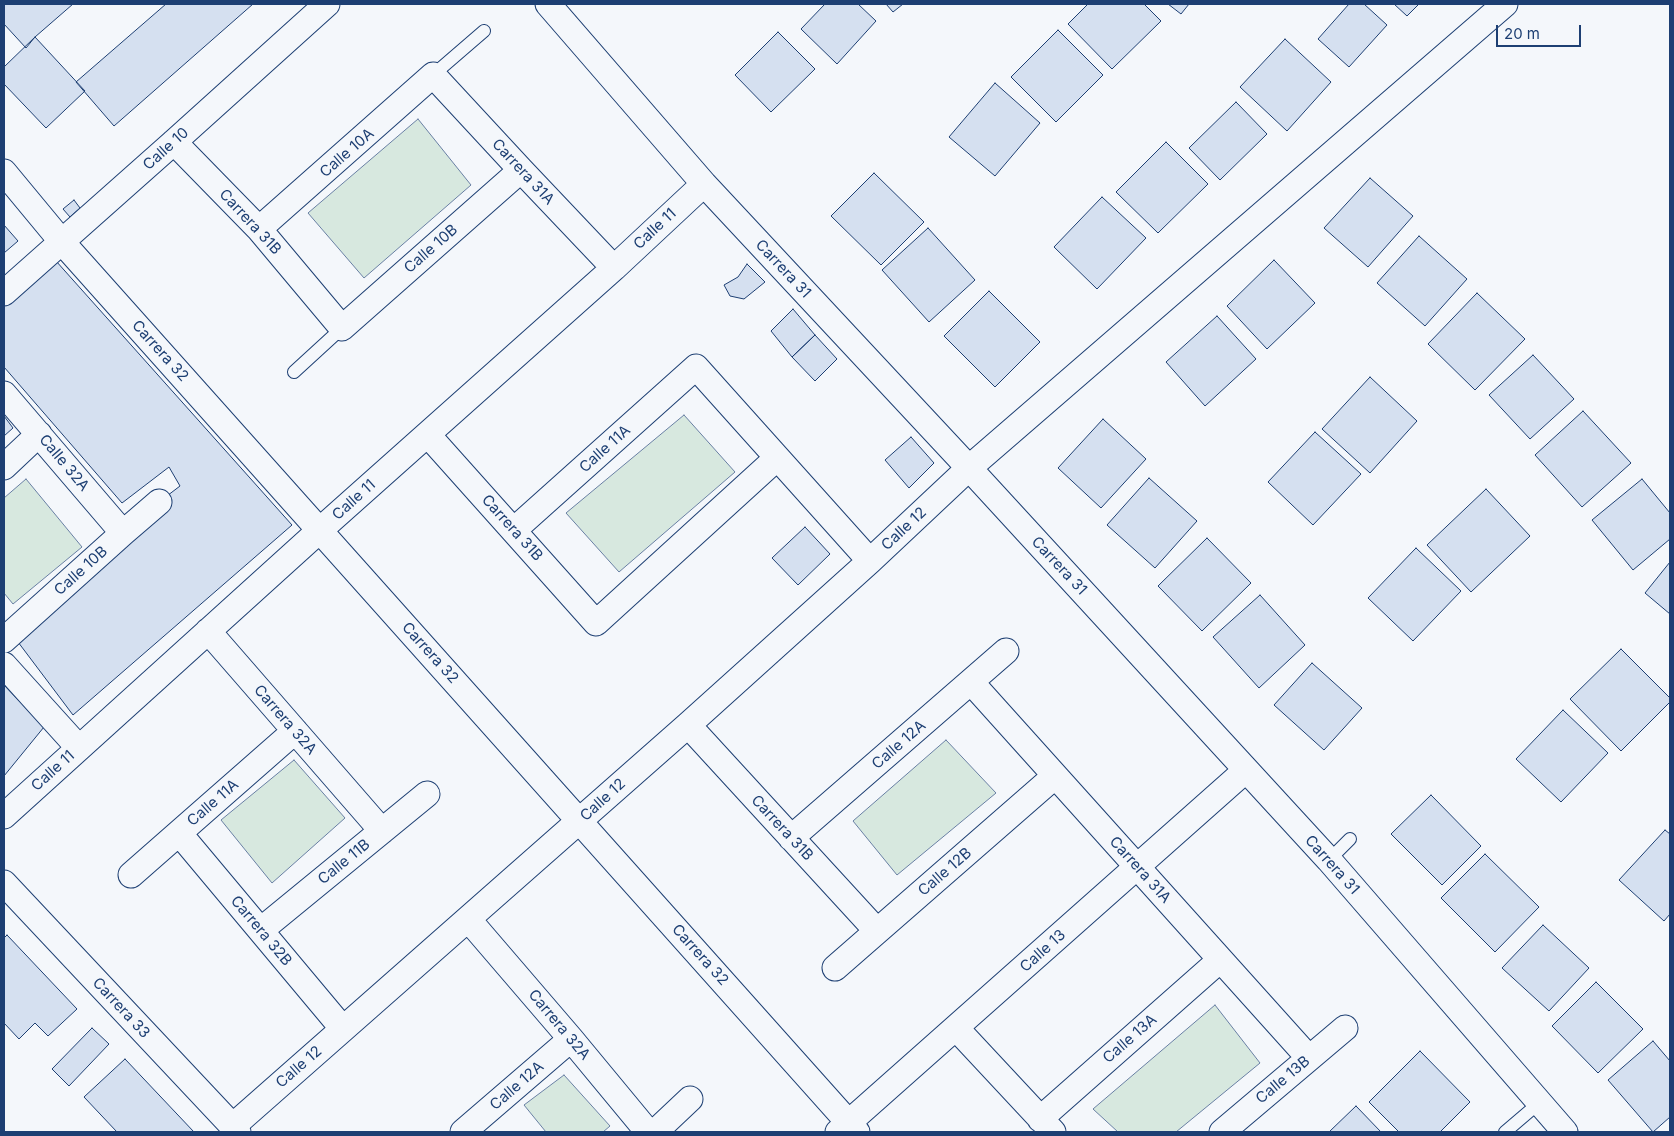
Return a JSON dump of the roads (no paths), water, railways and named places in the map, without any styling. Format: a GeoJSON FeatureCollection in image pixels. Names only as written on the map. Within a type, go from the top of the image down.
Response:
{"type":"FeatureCollection","features":[{"type":"Feature","properties":{"kind":"street","name":"Calle 10"},"geometry":{"type":"LineString","coordinates":[[4,293],[327,4]]}},
{"type":"Feature","properties":{"kind":"street","name":"Carrera 31"},"geometry":{"type":"LineString","coordinates":[[548,4],[704,184],[969,468],[1329,860],[1565,1132]]}},
{"type":"Feature","properties":{"kind":"street","name":"Calle 12"},"geometry":{"type":"LineString","coordinates":[[235,1129],[343,1029],[688,725],[870,561],[969,468],[1505,4]]}},
{"type":"Feature","properties":{"kind":"street","name":"Carrera 31A"},"geometry":{"type":"LineString","coordinates":[[433,75],[614,268]]}},
{"type":"Feature","properties":{"kind":"street","name":"Calle 10A"},"geometry":{"type":"LineString","coordinates":[[259,229],[433,75]]}},
{"type":"Feature","properties":{"kind":"street","name":"Carrera 31B"},"geometry":{"type":"LineString","coordinates":[[174,142],[259,229],[342,328]]}},
{"type":"Feature","properties":{"kind":"street","name":"Calle 10B"},"geometry":{"type":"LineString","coordinates":[[342,328],[521,170]]}},
{"type":"Feature","properties":{"kind":"street","name":"Carrera 32"},"geometry":{"type":"LineString","coordinates":[[4,172],[62,242],[580,821],[848,1129]]}},
{"type":"Feature","properties":{"kind":"street","name":"Calle 11"},"geometry":{"type":"LineString","coordinates":[[4,816],[320,530],[614,268],[704,184]]}},
{"type":"Feature","properties":{"kind":"street","name":"Calle 11A"},"geometry":{"type":"LineString","coordinates":[[514,530],[696,367],[777,458]]}},
{"type":"Feature","properties":{"kind":"street","name":"Calle 32A"},"geometry":{"type":"LineString","coordinates":[[4,394],[123,532]]}},
{"type":"Feature","properties":{"kind":"street"},"geometry":{"type":"LineString","coordinates":[[4,467],[39,434]]}},
{"type":"Feature","properties":{"kind":"street","name":"Carrera 31B"},"geometry":{"type":"LineString","coordinates":[[428,435],[596,623],[777,458]]}},
{"type":"Feature","properties":{"kind":"street"},"geometry":{"type":"LineString","coordinates":[[777,458],[870,561]]}},
{"type":"Feature","properties":{"kind":"street","name":"Calle 10B"},"geometry":{"type":"LineString","coordinates":[[4,640],[123,532],[159,502]]}},
{"type":"Feature","properties":{"kind":"street","name":"Carrera 32A"},"geometry":{"type":"LineString","coordinates":[[208,631],[382,831]]}},
{"type":"Feature","properties":{"kind":"street","name":"Calle 12A"},"geometry":{"type":"LineString","coordinates":[[791,838],[1006,651]]}},
{"type":"Feature","properties":{"kind":"street"},"geometry":{"type":"LineString","coordinates":[[4,665],[79,748]]}},
{"type":"Feature","properties":{"kind":"street","name":"Carrera 31A"},"geometry":{"type":"LineString","coordinates":[[972,682],[1309,1058]]}},
{"type":"Feature","properties":{"kind":"street","name":"Carrera 31B"},"geometry":{"type":"LineString","coordinates":[[688,725],[877,931]]}},
{"type":"Feature","properties":{"kind":"street","name":"Calle 11A"},"geometry":{"type":"LineString","coordinates":[[131,875],[295,731]]}},
{"type":"Feature","properties":{"kind":"street","name":"Calle 13"},"geometry":{"type":"LineString","coordinates":[[848,1129],[956,1028],[1246,770]]}},
{"type":"Feature","properties":{"kind":"street","name":"Calle 12B"},"geometry":{"type":"LineString","coordinates":[[835,968],[1055,776]]}},
{"type":"Feature","properties":{"kind":"street","name":"Calle 11B"},"geometry":{"type":"LineString","coordinates":[[261,930],[427,794]]}},
{"type":"Feature","properties":{"kind":"street","name":"Carrera 32B"},"geometry":{"type":"LineString","coordinates":[[179,833],[343,1029]]}},
{"type":"Feature","properties":{"kind":"street","name":"Carrera 33"},"geometry":{"type":"LineString","coordinates":[[4,883],[235,1129]]}},
{"type":"Feature","properties":{"kind":"street","name":"Carrera 32A"},"geometry":{"type":"LineString","coordinates":[[468,919],[648,1132]]}},
{"type":"Feature","properties":{"kind":"street","name":"Calle 13A"},"geometry":{"type":"LineString","coordinates":[[1047,1125],[1220,960]]}},
{"type":"Feature","properties":{"kind":"street"},"geometry":{"type":"LineString","coordinates":[[956,1028],[1047,1125]]}},
{"type":"Feature","properties":{"kind":"street","name":"Calle 13B"},"geometry":{"type":"LineString","coordinates":[[1222,1132],[1344,1028]]}},
{"type":"Feature","properties":{"kind":"street","name":"Calle 12A"},"geometry":{"type":"LineString","coordinates":[[464,1132],[571,1039]]}},
{"type":"Feature","properties":{"kind":"street"},"geometry":{"type":"LineString","coordinates":[[655,1132],[690,1099]]}},
{"type":"Feature","properties":{"kind":"lane"},"geometry":{"type":"LineString","coordinates":[[433,75],[484,32]]}},
{"type":"Feature","properties":{"kind":"lane"},"geometry":{"type":"LineString","coordinates":[[294,372],[342,328]]}},
{"type":"Feature","properties":{"kind":"lane"},"geometry":{"type":"LineString","coordinates":[[1329,860],[1350,839]]}},
{"type":"Feature","properties":{"kind":"lane"},"geometry":{"type":"LineString","coordinates":[[1504,1132],[1540,1103]]}}]}
